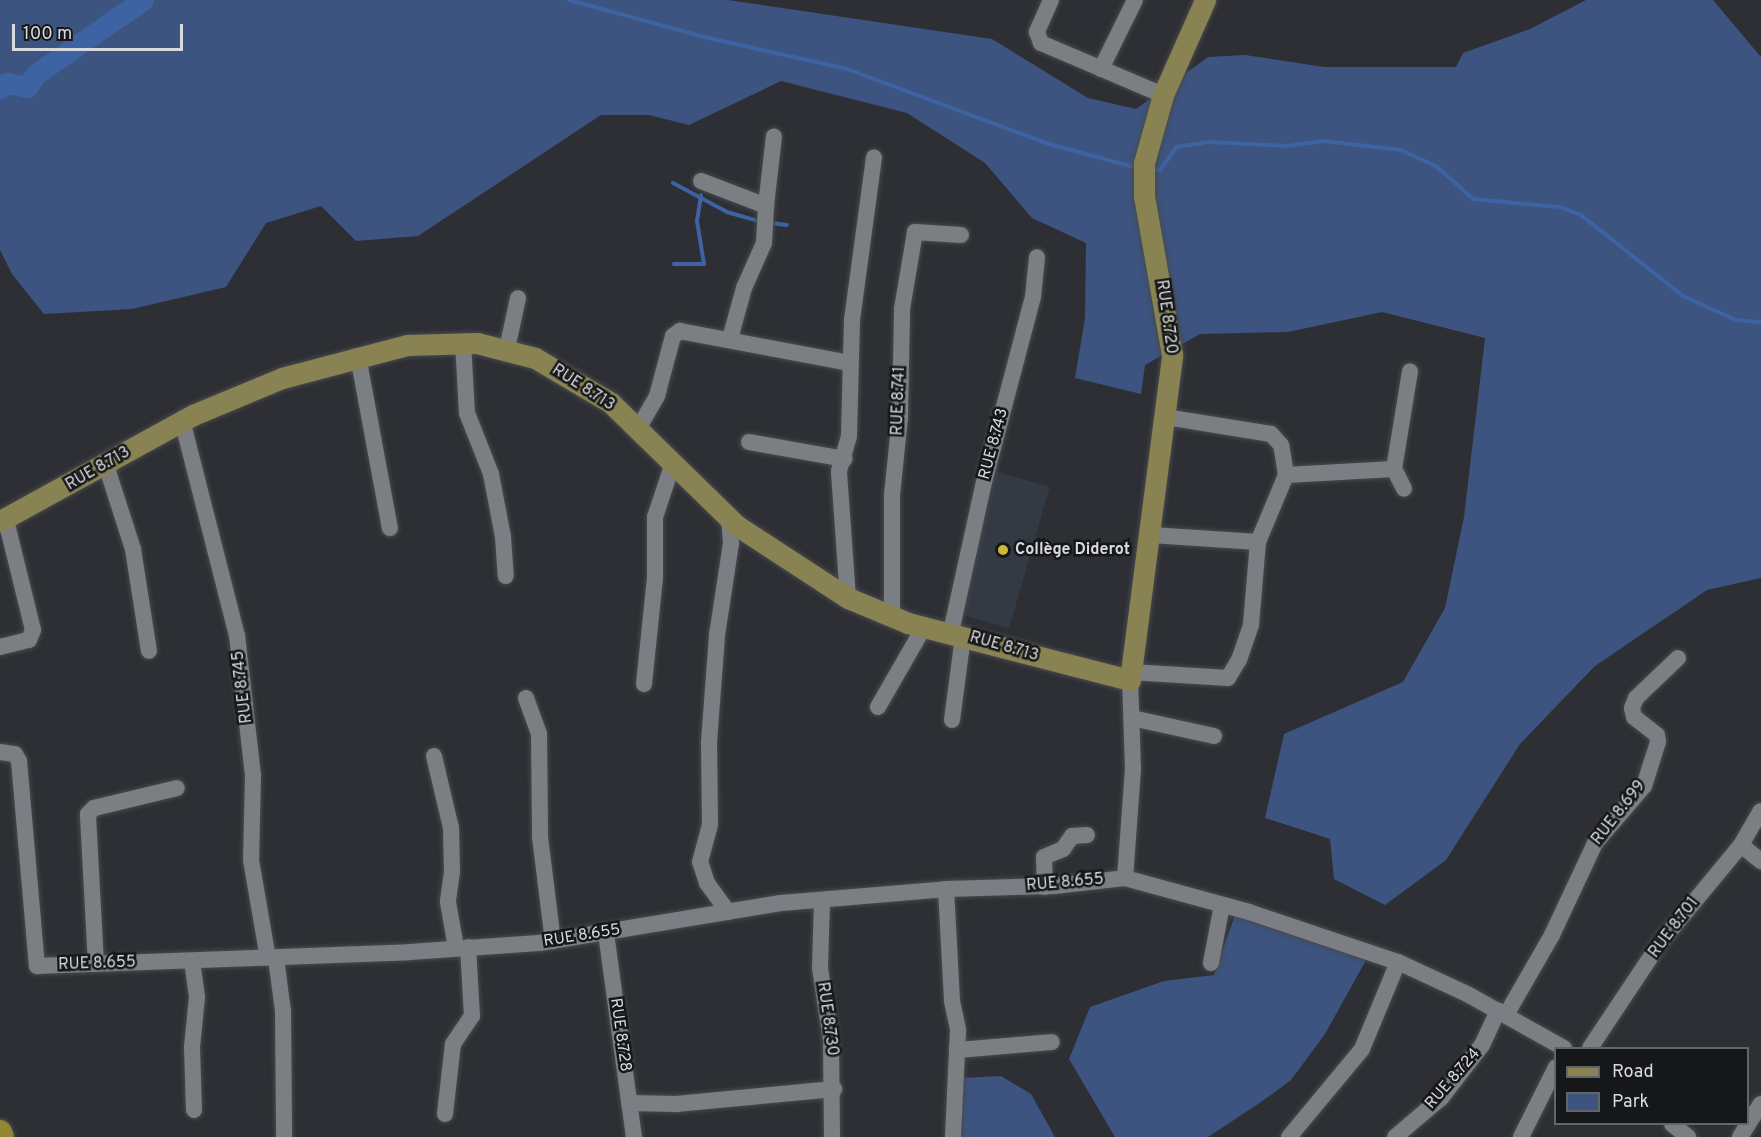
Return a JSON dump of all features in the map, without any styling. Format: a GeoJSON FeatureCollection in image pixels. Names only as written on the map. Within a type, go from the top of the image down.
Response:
{"type":"FeatureCollection","features":[{"type":"Feature","properties":{"kind":"highway"},"geometry":{"type":"LineString","coordinates":[[0,1132],[2,1137]]}},
{"type":"Feature","properties":{"kind":"main road","name":"RUE 8.720"},"geometry":{"type":"LineString","coordinates":[[1130,676],[1166,417],[1171,336],[1143,169],[1163,95],[1205,0]]}},
{"type":"Feature","properties":{"kind":"main road","name":"RUE 8.713"},"geometry":{"type":"LineString","coordinates":[[3,520],[106,465],[182,420],[282,378],[358,356],[407,345],[463,342],[507,350],[569,375],[611,403],[729,518],[773,552],[848,598],[892,617],[924,627],[1130,676]]}},
{"type":"Feature","properties":{"kind":"street"},"geometry":{"type":"LineString","coordinates":[[1051,0],[1037,32],[1037,40],[1163,95]]}},
{"type":"Feature","properties":{"kind":"street"},"geometry":{"type":"LineString","coordinates":[[1101,69],[1135,0]]}},
{"type":"Feature","properties":{"kind":"street"},"geometry":{"type":"LineString","coordinates":[[729,339],[744,288],[764,243],[774,136]]}},
{"type":"Feature","properties":{"kind":"street"},"geometry":{"type":"LineString","coordinates":[[848,598],[838,482],[849,435],[849,363],[874,157]]}},
{"type":"Feature","properties":{"kind":"street"},"geometry":{"type":"LineString","coordinates":[[701,181],[766,206]]}},
{"type":"Feature","properties":{"kind":"street","name":"RUE 8.741"},"geometry":{"type":"LineString","coordinates":[[892,617],[892,495],[900,417],[902,309],[915,232],[961,235]]}},
{"type":"Feature","properties":{"kind":"street","name":"RUE 8.743"},"geometry":{"type":"LineString","coordinates":[[952,720],[957,634],[983,486],[1033,297],[1037,257]]}},
{"type":"Feature","properties":{"kind":"street"},"geometry":{"type":"LineString","coordinates":[[507,350],[518,298]]}},
{"type":"Feature","properties":{"kind":"street"},"geometry":{"type":"LineString","coordinates":[[638,429],[657,396],[676,333],[729,339],[849,363]]}},
{"type":"Feature","properties":{"kind":"street"},"geometry":{"type":"LineString","coordinates":[[463,342],[467,413],[492,478],[503,537],[506,576]]}},
{"type":"Feature","properties":{"kind":"street"},"geometry":{"type":"LineString","coordinates":[[358,356],[390,528]]}},
{"type":"Feature","properties":{"kind":"street"},"geometry":{"type":"LineString","coordinates":[[1404,489],[1394,469],[1410,371]]}},
{"type":"Feature","properties":{"kind":"street"},"geometry":{"type":"LineString","coordinates":[[1130,676],[1228,678],[1239,660],[1251,625],[1258,542],[1286,475],[1281,445],[1270,434],[1166,417]]}},
{"type":"Feature","properties":{"kind":"street","name":"RUE 8.745"},"geometry":{"type":"LineString","coordinates":[[182,420],[237,635],[253,775],[251,860],[283,1011],[285,1137]]}},
{"type":"Feature","properties":{"kind":"street"},"geometry":{"type":"LineString","coordinates":[[749,442],[844,459]]}},
{"type":"Feature","properties":{"kind":"street"},"geometry":{"type":"LineString","coordinates":[[644,684],[655,577],[655,517],[673,463]]}},
{"type":"Feature","properties":{"kind":"street"},"geometry":{"type":"LineString","coordinates":[[106,465],[133,549],[148,651]]}},
{"type":"Feature","properties":{"kind":"street"},"geometry":{"type":"LineString","coordinates":[[1286,475],[1394,469]]}},
{"type":"Feature","properties":{"kind":"street"},"geometry":{"type":"LineString","coordinates":[[728,912],[707,883],[700,862],[710,824],[709,742],[717,634],[731,544],[729,518]]}},
{"type":"Feature","properties":{"kind":"street"},"geometry":{"type":"LineString","coordinates":[[0,647],[28,640],[33,630],[3,520]]}},
{"type":"Feature","properties":{"kind":"street"},"geometry":{"type":"LineString","coordinates":[[1151,536],[1258,542]]}},
{"type":"Feature","properties":{"kind":"street"},"geometry":{"type":"LineString","coordinates":[[878,707],[924,627]]}},
{"type":"Feature","properties":{"kind":"street","name":"RUE 8.699"},"geometry":{"type":"LineString","coordinates":[[1502,1013],[1552,935],[1591,850],[1644,786],[1658,742],[1657,735],[1634,717],[1632,708],[1636,698],[1678,658]]}},
{"type":"Feature","properties":{"kind":"street","name":"RUE 8.655"},"geometry":{"type":"LineString","coordinates":[[1125,878],[1132,791],[1130,676]]}},
{"type":"Feature","properties":{"kind":"street"},"geometry":{"type":"LineString","coordinates":[[526,698],[539,734],[540,837],[553,941]]}},
{"type":"Feature","properties":{"kind":"street"},"geometry":{"type":"LineString","coordinates":[[1132,718],[1214,736]]}},
{"type":"Feature","properties":{"kind":"street","name":"RUE 8.655"},"geometry":{"type":"LineString","coordinates":[[0,752],[15,754],[19,761],[37,966],[192,962],[553,941],[728,912],[822,901],[946,889],[1045,887],[1125,878],[1222,905],[1398,962],[1502,1013],[1561,1047]]}},
{"type":"Feature","properties":{"kind":"street"},"geometry":{"type":"LineString","coordinates":[[434,756],[451,828],[452,872],[448,902],[462,947],[472,1016],[453,1044],[445,1114]]}},
{"type":"Feature","properties":{"kind":"street"},"geometry":{"type":"LineString","coordinates":[[96,964],[88,814],[94,808],[177,789]]}},
{"type":"Feature","properties":{"kind":"street","name":"RUE 8.701"},"geometry":{"type":"LineString","coordinates":[[1591,1047],[1660,943],[1741,845],[1761,811]]}},
{"type":"Feature","properties":{"kind":"street"},"geometry":{"type":"LineString","coordinates":[[1045,887],[1044,857],[1063,849],[1072,836],[1087,835]]}},
{"type":"Feature","properties":{"kind":"street"},"geometry":{"type":"LineString","coordinates":[[1741,845],[1761,861]]}},
{"type":"Feature","properties":{"kind":"street"},"geometry":{"type":"LineString","coordinates":[[946,889],[957,1050],[953,1137]]}},
{"type":"Feature","properties":{"kind":"street","name":"RUE 8.730"},"geometry":{"type":"LineString","coordinates":[[822,901],[821,982],[831,1040],[834,1089],[832,1137]]}},
{"type":"Feature","properties":{"kind":"street"},"geometry":{"type":"LineString","coordinates":[[1211,963],[1222,905]]}},
{"type":"Feature","properties":{"kind":"street","name":"RUE 8.728"},"geometry":{"type":"LineString","coordinates":[[606,933],[634,1137]]}},
{"type":"Feature","properties":{"kind":"street"},"geometry":{"type":"LineString","coordinates":[[192,962],[197,997],[192,1047],[194,1110]]}},
{"type":"Feature","properties":{"kind":"street"},"geometry":{"type":"LineString","coordinates":[[1289,1137],[1362,1049],[1398,962]]}},
{"type":"Feature","properties":{"kind":"street","name":"RUE 8.724"},"geometry":{"type":"LineString","coordinates":[[1395,1137],[1441,1098],[1482,1045],[1502,1013]]}},
{"type":"Feature","properties":{"kind":"street"},"geometry":{"type":"LineString","coordinates":[[957,1050],[1052,1042]]}},
{"type":"Feature","properties":{"kind":"street"},"geometry":{"type":"LineString","coordinates":[[1521,1137],[1554,1071]]}},
{"type":"Feature","properties":{"kind":"street"},"geometry":{"type":"LineString","coordinates":[[629,1103],[676,1104],[834,1089]]}},
{"type":"Feature","properties":{"kind":"street"},"geometry":{"type":"LineString","coordinates":[[1749,1123],[1761,1104]]}},
{"type":"Feature","properties":{"kind":"street"},"geometry":{"type":"LineString","coordinates":[[1673,1125],[1688,1137]]}},
{"type":"Feature","properties":{"kind":"shaded area","name":"Collège Diderot"},"geometry":{"type":"Polygon","coordinates":[[[994,471],[1050,487],[1009,628],[953,612],[994,471]]]}},
{"type":"Feature","properties":{"kind":"green space"},"geometry":{"type":"Polygon","coordinates":[[[0,0],[728,0],[992,39],[1088,98],[1136,109],[1208,57],[1245,55],[1324,67],[1456,67],[1463,53],[1530,29],[1586,0],[1713,0],[1761,57],[1761,578],[1707,590],[1595,666],[1520,744],[1446,860],[1385,905],[1334,879],[1330,839],[1265,818],[1284,734],[1403,682],[1445,608],[1464,517],[1485,338],[1382,312],[1288,332],[1200,334],[1145,365],[1141,394],[1075,378],[1085,318],[1086,243],[1032,218],[985,163],[907,113],[781,81],[689,125],[649,115],[601,115],[418,236],[356,241],[321,206],[266,223],[226,287],[132,309],[44,314],[12,274],[0,250],[0,0]]]}},
{"type":"Feature","properties":{"kind":"green space"},"geometry":{"type":"Polygon","coordinates":[[[1235,915],[1370,953],[1325,1034],[1291,1080],[1261,1102],[1208,1137],[1115,1137],[1069,1059],[1090,1007],[1164,981],[1214,975],[1235,915]]]}},
{"type":"Feature","properties":{"kind":"green space"},"geometry":{"type":"Polygon","coordinates":[[[1001,1076],[1031,1094],[1055,1137],[953,1137],[962,1078],[1001,1076]]]}},
{"type":"Feature","properties":{"kind":"waterway"},"geometry":{"type":"LineString","coordinates":[[0,88],[7,83],[27,87],[36,74],[143,0]]}},
{"type":"Feature","properties":{"kind":"waterway"},"geometry":{"type":"LineString","coordinates":[[569,0],[704,37],[847,69],[1049,144],[1138,168]]}},
{"type":"Feature","properties":{"kind":"waterway"},"geometry":{"type":"LineString","coordinates":[[1151,170],[1160,170],[1177,147],[1210,142],[1288,146],[1324,141],[1401,150],[1437,167],[1473,199],[1560,207],[1581,215],[1683,296],[1736,320],[1761,322]]}},
{"type":"Feature","properties":{"kind":"waterway"},"geometry":{"type":"LineString","coordinates":[[673,183],[727,212],[759,221]]}},
{"type":"Feature","properties":{"kind":"waterway"},"geometry":{"type":"LineString","coordinates":[[674,264],[704,264],[697,221],[701,195]]}},
{"type":"Feature","properties":{"kind":"waterway"},"geometry":{"type":"LineString","coordinates":[[770,223],[787,225]]}},
{"type":"Feature","properties":{"kind":"place","name":"Collège Diderot"},"geometry":{"type":"Point","coordinates":[1003,550]}}]}
